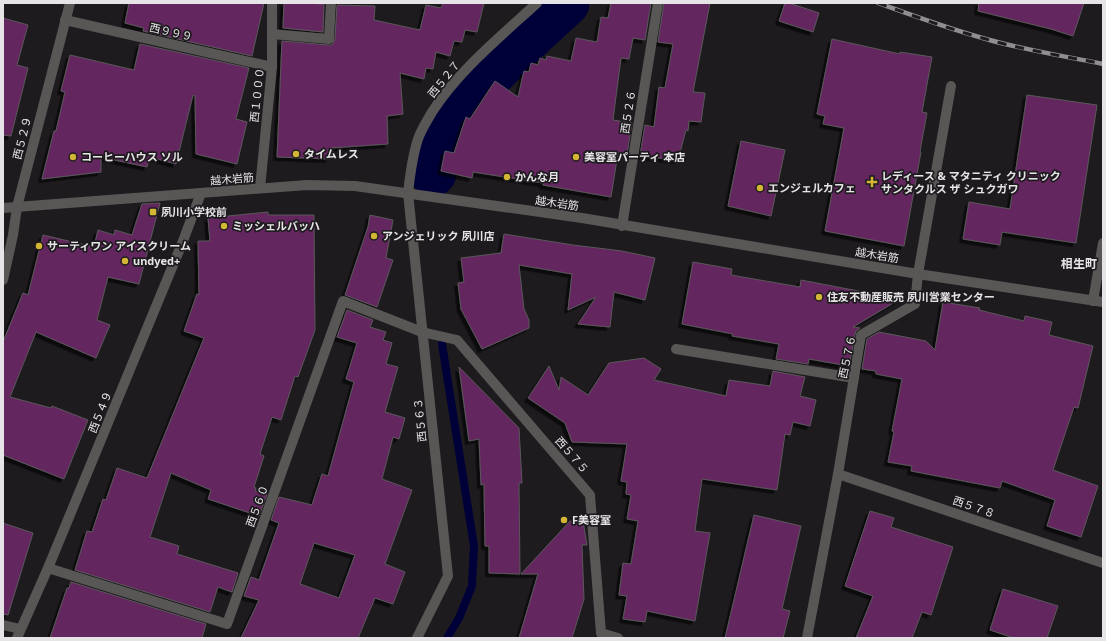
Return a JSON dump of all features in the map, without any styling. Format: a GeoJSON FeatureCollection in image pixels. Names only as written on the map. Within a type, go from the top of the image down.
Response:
{"type":"FeatureCollection","features":[{"type":"Feature","properties":{"kind":"street","name":"西５２９"},"geometry":{"type":"LineString","coordinates":[[3,280],[13,235],[17,207],[70,3]]}},
{"type":"Feature","properties":{"kind":"street","name":"西１０００"},"geometry":{"type":"LineString","coordinates":[[260,188],[272,67],[272,3]]}},
{"type":"Feature","properties":{"kind":"street"},"geometry":{"type":"LineString","coordinates":[[272,34],[329,39],[331,3]]}},
{"type":"Feature","properties":{"kind":"street","name":"西５２７"},"geometry":{"type":"LineString","coordinates":[[412,194],[410,175],[418,138],[437,105],[476,58],[537,3]]}},
{"type":"Feature","properties":{"kind":"street","name":"西５２６"},"geometry":{"type":"LineString","coordinates":[[622,226],[658,3]]}},
{"type":"Feature","properties":{"kind":"street","name":"西９９９"},"geometry":{"type":"LineString","coordinates":[[65,20],[272,67]]}},
{"type":"Feature","properties":{"kind":"street","name":"西５７６"},"geometry":{"type":"LineString","coordinates":[[807,638],[838,474],[861,335],[915,304],[918,274],[951,86]]}},
{"type":"Feature","properties":{"kind":"street","name":"越木岩筋"},"geometry":{"type":"LineString","coordinates":[[3,208],[307,185],[355,186],[582,218],[622,226],[1098,302]]}},
{"type":"Feature","properties":{"kind":"street","name":"西５４９"},"geometry":{"type":"LineString","coordinates":[[18,634],[48,568],[183,241],[201,193]]}},
{"type":"Feature","properties":{"kind":"street","name":"西５６３"},"geometry":{"type":"LineString","coordinates":[[412,194],[422,332],[448,576],[417,638]]}},
{"type":"Feature","properties":{"kind":"street"},"geometry":{"type":"LineString","coordinates":[[1098,302],[1103,243]]}},
{"type":"Feature","properties":{"kind":"street","name":"西５６０"},"geometry":{"type":"LineString","coordinates":[[48,568],[228,624],[343,300],[422,332]]}},
{"type":"Feature","properties":{"kind":"street","name":"西５７５"},"geometry":{"type":"LineString","coordinates":[[422,332],[457,340],[590,495],[599,635],[618,638]]}},
{"type":"Feature","properties":{"kind":"street"},"geometry":{"type":"LineString","coordinates":[[676,349],[854,378]]}},
{"type":"Feature","properties":{"kind":"street","name":"西５７８"},"geometry":{"type":"LineString","coordinates":[[838,474],[1103,563]]}},
{"type":"Feature","properties":{"kind":"street"},"geometry":{"type":"LineString","coordinates":[[3,625],[18,634]]}},
{"type":"Feature","properties":{"kind":"building"},"geometry":{"type":"Polygon","coordinates":[[[129,3],[264,3],[252,56],[143,31],[144,28],[125,23],[129,3]]]}},
{"type":"Feature","properties":{"kind":"building"},"geometry":{"type":"Polygon","coordinates":[[[284,3],[324,4],[323,32],[283,28],[284,3]]]}},
{"type":"Feature","properties":{"kind":"building"},"geometry":{"type":"Polygon","coordinates":[[[443,3],[484,3],[477,32],[465,30],[462,42],[454,41],[450,56],[436,52],[433,69],[426,68],[424,79],[400,73],[403,114],[387,116],[388,144],[330,148],[329,159],[277,157],[282,41],[332,45],[335,39],[337,5],[375,6],[374,20],[420,30],[426,5],[441,8],[443,3]]]}},
{"type":"Feature","properties":{"kind":"building"},"geometry":{"type":"Polygon","coordinates":[[[611,3],[651,3],[645,40],[633,38],[629,59],[621,58],[613,120],[632,123],[627,154],[618,153],[611,197],[543,185],[543,183],[473,172],[472,178],[441,171],[445,151],[454,153],[466,117],[470,119],[495,81],[518,97],[524,71],[529,72],[531,63],[538,65],[540,58],[546,60],[547,56],[571,61],[576,38],[597,42],[601,17],[608,18],[611,3]]]}},
{"type":"Feature","properties":{"kind":"building"},"geometry":{"type":"Polygon","coordinates":[[[664,3],[710,3],[693,92],[705,93],[701,122],[689,121],[688,131],[686,130],[678,160],[640,156],[645,125],[654,127],[659,87],[665,88],[673,44],[658,42],[664,3]]]}},
{"type":"Feature","properties":{"kind":"building"},"geometry":{"type":"Polygon","coordinates":[[[785,3],[819,13],[813,32],[779,21],[785,3]]]}},
{"type":"Feature","properties":{"kind":"building"},"geometry":{"type":"Polygon","coordinates":[[[979,3],[1084,3],[1073,36],[978,11],[979,3]]]}},
{"type":"Feature","properties":{"kind":"building"},"geometry":{"type":"Polygon","coordinates":[[[3,18],[28,25],[17,65],[28,68],[11,136],[3,135],[3,18]]]}},
{"type":"Feature","properties":{"kind":"building"},"geometry":{"type":"Polygon","coordinates":[[[832,39],[900,54],[900,52],[932,57],[922,112],[927,113],[904,246],[825,231],[844,128],[823,124],[825,116],[817,114],[832,39]]]}},
{"type":"Feature","properties":{"kind":"building"},"geometry":{"type":"Polygon","coordinates":[[[140,44],[249,68],[236,119],[247,122],[237,164],[196,154],[195,96],[193,95],[176,164],[150,157],[147,167],[101,157],[101,172],[42,179],[54,131],[56,131],[65,92],[61,91],[70,55],[134,70],[140,44]]]}},
{"type":"Feature","properties":{"kind":"building"},"geometry":{"type":"Polygon","coordinates":[[[1027,95],[1097,105],[1076,243],[1002,232],[1000,245],[963,239],[969,202],[1010,209],[1027,95]]]}},
{"type":"Feature","properties":{"kind":"building"},"geometry":{"type":"Polygon","coordinates":[[[741,141],[785,150],[771,216],[728,206],[741,141]]]}},
{"type":"Feature","properties":{"kind":"building"},"geometry":{"type":"Polygon","coordinates":[[[160,203],[139,284],[108,277],[97,320],[110,325],[96,358],[36,332],[10,397],[51,408],[52,406],[88,420],[64,479],[3,455],[3,342],[23,293],[28,295],[43,235],[94,247],[98,230],[114,235],[115,230],[132,235],[142,204],[160,203]]]}},
{"type":"Feature","properties":{"kind":"building"},"geometry":{"type":"Polygon","coordinates":[[[268,212],[268,215],[314,215],[315,330],[298,377],[295,376],[281,420],[272,417],[260,454],[264,456],[254,487],[256,488],[255,491],[267,494],[259,516],[208,499],[211,490],[171,473],[150,537],[179,546],[177,554],[238,573],[232,592],[218,587],[210,612],[75,570],[87,531],[92,532],[103,499],[106,500],[117,468],[147,478],[204,338],[184,331],[197,294],[199,295],[198,241],[210,241],[208,218],[268,212]]]}},
{"type":"Feature","properties":{"kind":"building"},"geometry":{"type":"Polygon","coordinates":[[[370,215],[393,220],[386,258],[393,260],[377,307],[345,295],[368,227],[370,215]]]}},
{"type":"Feature","properties":{"kind":"building"},"geometry":{"type":"Polygon","coordinates":[[[504,234],[622,251],[655,258],[645,300],[614,292],[610,327],[578,324],[596,297],[568,310],[572,274],[519,265],[524,309],[529,320],[529,328],[482,349],[461,309],[458,283],[464,282],[461,258],[501,253],[504,234]]]}},
{"type":"Feature","properties":{"kind":"building"},"geometry":{"type":"Polygon","coordinates":[[[693,262],[732,269],[731,275],[800,287],[801,280],[900,299],[853,327],[860,328],[855,334],[849,366],[809,359],[808,364],[776,359],[779,344],[732,336],[733,334],[682,324],[693,262]]]}},
{"type":"Feature","properties":{"kind":"building"},"geometry":{"type":"Polygon","coordinates":[[[943,302],[980,308],[979,310],[1024,321],[1025,316],[1052,322],[1049,335],[1093,346],[1078,408],[1074,407],[1053,470],[1098,486],[1081,537],[1047,526],[1055,500],[1002,481],[1000,488],[911,471],[912,466],[888,462],[894,432],[892,431],[902,379],[876,374],[876,371],[862,369],[867,339],[879,332],[926,341],[935,350],[943,302]]]}},
{"type":"Feature","properties":{"kind":"building"},"geometry":{"type":"Polygon","coordinates":[[[347,310],[373,320],[370,327],[386,332],[383,340],[392,343],[386,364],[398,367],[385,412],[405,418],[399,439],[393,437],[382,479],[412,490],[385,564],[405,572],[393,604],[375,598],[358,638],[241,638],[259,600],[244,596],[251,577],[259,580],[279,523],[271,520],[279,497],[312,505],[322,474],[328,476],[354,382],[346,379],[357,343],[337,337],[347,310]],[[314,543],[300,584],[339,598],[355,555],[314,543]]]}},
{"type":"Feature","properties":{"kind":"building"},"geometry":{"type":"Polygon","coordinates":[[[644,358],[661,369],[654,380],[726,396],[729,380],[770,386],[773,371],[805,377],[800,396],[816,400],[810,426],[793,422],[790,435],[785,434],[777,490],[702,479],[695,531],[710,533],[695,621],[647,611],[645,622],[623,619],[627,596],[619,595],[623,563],[631,564],[638,521],[627,519],[631,495],[626,494],[627,482],[621,481],[627,444],[572,442],[565,423],[528,398],[549,366],[559,390],[561,377],[588,395],[609,363],[644,358]]]}},
{"type":"Feature","properties":{"kind":"building"},"geometry":{"type":"Polygon","coordinates":[[[459,367],[519,428],[522,483],[519,483],[520,574],[489,573],[489,546],[485,546],[484,484],[481,485],[479,439],[469,441],[459,367]]]}},
{"type":"Feature","properties":{"kind":"building"},"geometry":{"type":"Polygon","coordinates":[[[870,511],[894,518],[891,527],[953,547],[931,615],[922,612],[912,638],[856,638],[873,596],[845,586],[870,511]]]}},
{"type":"Feature","properties":{"kind":"building"},"geometry":{"type":"Polygon","coordinates":[[[754,515],[801,526],[782,609],[790,611],[783,638],[725,638],[754,515]]]}},
{"type":"Feature","properties":{"kind":"building"},"geometry":{"type":"Polygon","coordinates":[[[570,521],[583,521],[587,545],[582,545],[584,599],[572,638],[519,638],[538,574],[521,574],[570,521]]]}},
{"type":"Feature","properties":{"kind":"building"},"geometry":{"type":"Polygon","coordinates":[[[3,523],[33,533],[8,615],[3,614],[3,523]]]}},
{"type":"Feature","properties":{"kind":"building"},"geometry":{"type":"Polygon","coordinates":[[[71,582],[206,624],[202,638],[50,638],[67,588],[69,588],[71,582]]]}},
{"type":"Feature","properties":{"kind":"building"},"geometry":{"type":"Polygon","coordinates":[[[1003,589],[1058,606],[1047,638],[1014,638],[990,630],[1003,589]]]}},
{"type":"Feature","properties":{"kind":"waterway"},"geometry":{"type":"LineString","coordinates":[[433,173],[446,125],[459,106],[516,49],[566,3]]}},
{"type":"Feature","properties":{"kind":"waterway"},"geometry":{"type":"LineString","coordinates":[[442,344],[474,546],[472,586],[459,618],[447,638]]}},
{"type":"Feature","properties":{"kind":"railway"},"geometry":{"type":"LineString","coordinates":[[878,3],[945,27],[1000,43],[1103,64]]}},
{"type":"Feature","properties":{"kind":"place","name":"タイムレス"},"geometry":{"type":"Point","coordinates":[296,154]}},
{"type":"Feature","properties":{"kind":"place","name":"コーヒーハウス ソル"},"geometry":{"type":"Point","coordinates":[73,157]}},
{"type":"Feature","properties":{"kind":"place","name":"美容室パーティ 本店"},"geometry":{"type":"Point","coordinates":[576,157]}},
{"type":"Feature","properties":{"kind":"place","name":"かんな月"},"geometry":{"type":"Point","coordinates":[507,177]}},
{"type":"Feature","properties":{"kind":"place","name":"レディース & マタニティ クリニック サンタクルス ザ シュクガワ"},"geometry":{"type":"Point","coordinates":[872,182]}},
{"type":"Feature","properties":{"kind":"place","name":"エンジェルカフェ"},"geometry":{"type":"Point","coordinates":[760,188]}},
{"type":"Feature","properties":{"kind":"place","name":"夙川小学校前"},"geometry":{"type":"Point","coordinates":[153,212]}},
{"type":"Feature","properties":{"kind":"place","name":"ミッシェルバッハ"},"geometry":{"type":"Point","coordinates":[224,226]}},
{"type":"Feature","properties":{"kind":"place","name":"アンジェリック 夙川店"},"geometry":{"type":"Point","coordinates":[374,236]}},
{"type":"Feature","properties":{"kind":"place","name":"サーティワン アイスクリーム"},"geometry":{"type":"Point","coordinates":[39,246]}},
{"type":"Feature","properties":{"kind":"place","name":"undyed+"},"geometry":{"type":"Point","coordinates":[125,261]}},
{"type":"Feature","properties":{"kind":"place","name":"住友不動産販売 夙川営業センター"},"geometry":{"type":"Point","coordinates":[819,297]}},
{"type":"Feature","properties":{"kind":"place","name":"F美容室"},"geometry":{"type":"Point","coordinates":[564,520]}},
{"type":"Feature","properties":{"kind":"district","name":"相生町"},"geometry":{"type":"Point","coordinates":[1079,264]}}]}
